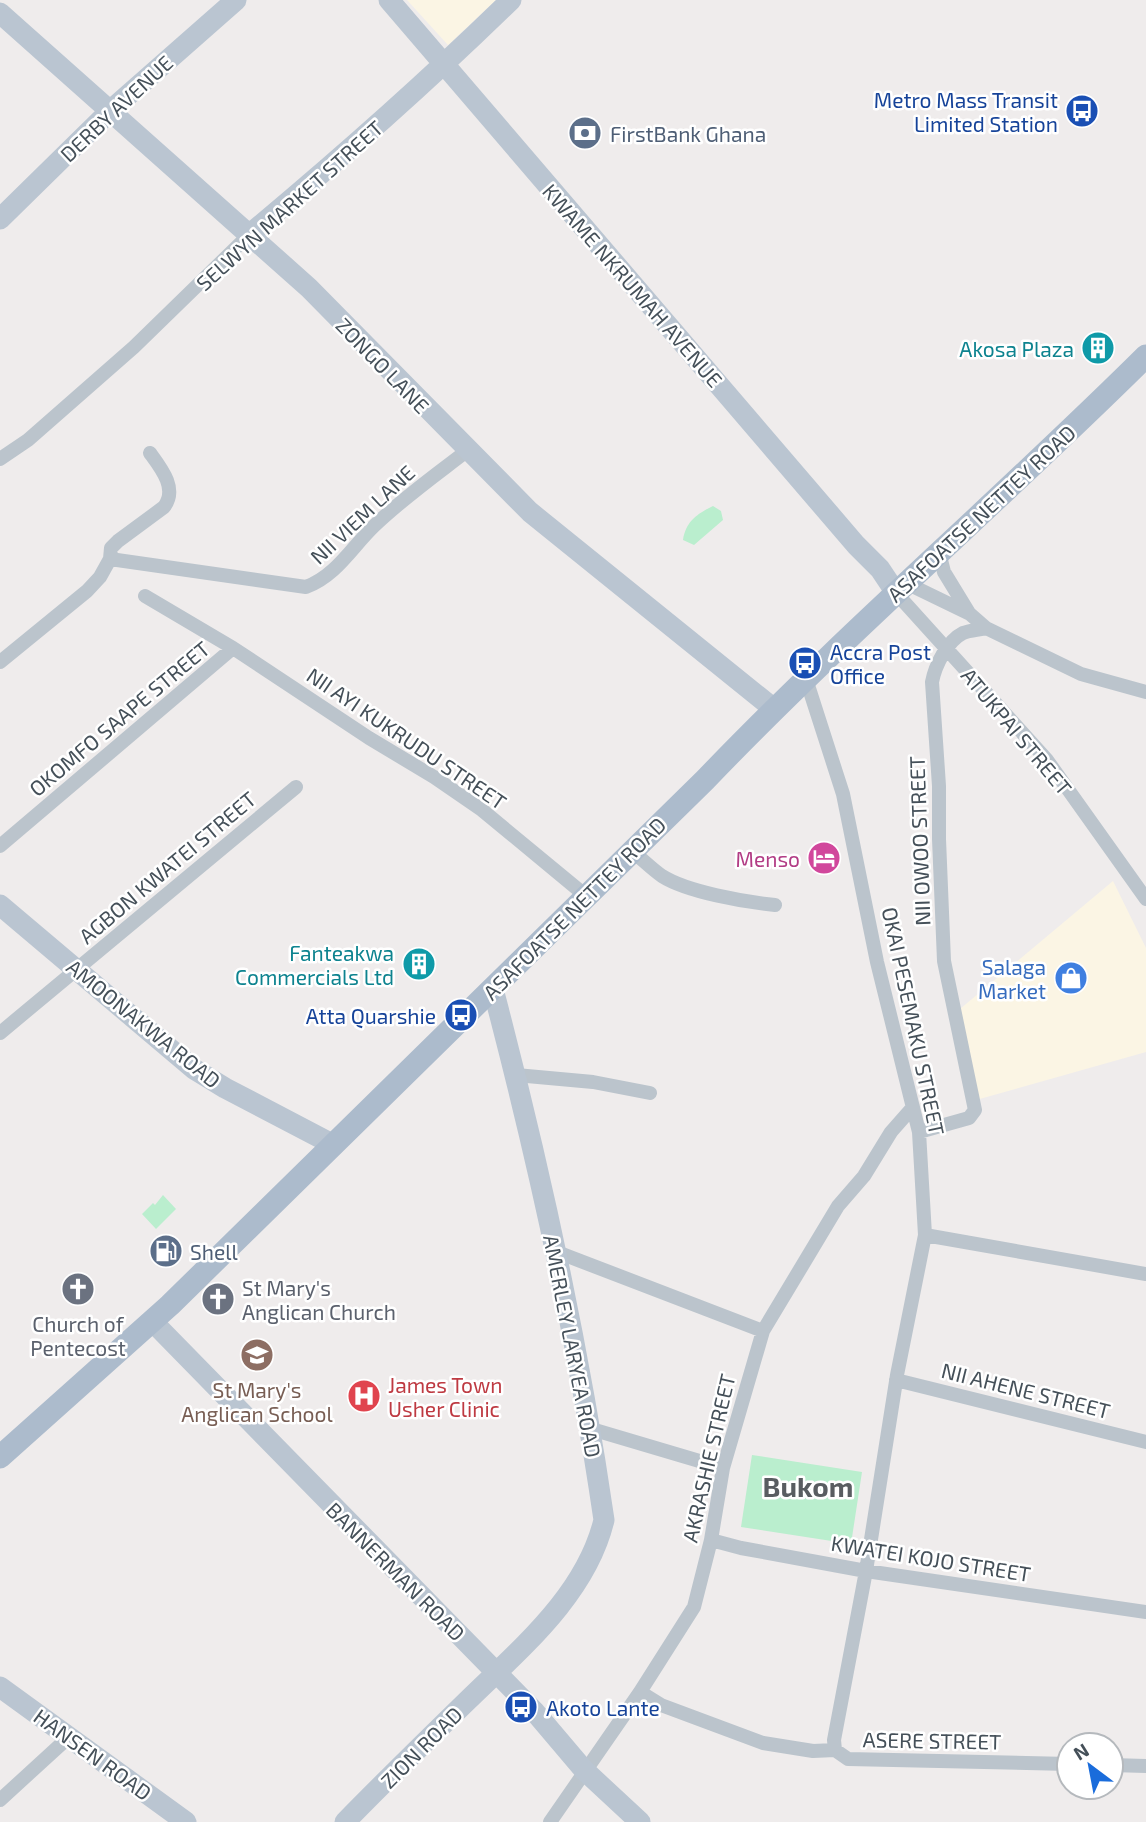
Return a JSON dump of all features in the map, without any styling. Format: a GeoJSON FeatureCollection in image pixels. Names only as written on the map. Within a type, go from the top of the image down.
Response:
{"type":"FeatureCollection","features":[{"type":"Feature","properties":{"kind":"main road","name":"ASAFOATSE NETTEY ROAD"},"geometry":{"type":"LineString","coordinates":[[0,1457],[152,1321],[493,989],[774,709],[1146,356]]}},
{"type":"Feature","properties":{"kind":"street","name":"DERBY AVENUE"},"geometry":{"type":"LineString","coordinates":[[0,219],[110,111],[236,0]]}},
{"type":"Feature","properties":{"kind":"street","name":"KWAME NKRUMAH AVENUE"},"geometry":{"type":"LineString","coordinates":[[389,0],[856,545],[901,588]]}},
{"type":"Feature","properties":{"kind":"street","name":"SELWYN MARKET STREET"},"geometry":{"type":"LineString","coordinates":[[0,459],[28,440],[134,347],[250,234],[350,150],[511,0]]}},
{"type":"Feature","properties":{"kind":"street","name":"ZONGO LANE"},"geometry":{"type":"LineString","coordinates":[[0,13],[309,288],[530,512],[774,709]]}},
{"type":"Feature","properties":{"kind":"street","name":"NII VIEM LANE"},"geometry":{"type":"LineString","coordinates":[[110,559],[306,587],[319,583],[375,525],[468,450]]}},
{"type":"Feature","properties":{"kind":"street"},"geometry":{"type":"LineString","coordinates":[[0,662],[87,591],[100,577],[110,559],[111,548],[164,507],[168,501],[169,483],[150,453]]}},
{"type":"Feature","properties":{"kind":"street"},"geometry":{"type":"LineString","coordinates":[[939,552],[944,572],[970,614],[986,628],[1081,674],[1146,692]]}},
{"type":"Feature","properties":{"kind":"street"},"geometry":{"type":"LineString","coordinates":[[901,588],[970,614]]}},
{"type":"Feature","properties":{"kind":"street","name":"ATUKPAI STREET"},"geometry":{"type":"LineString","coordinates":[[901,588],[947,649],[1047,760],[1146,899]]}},
{"type":"Feature","properties":{"kind":"street","name":"NII AYI KUKRUDU STREET"},"geometry":{"type":"LineString","coordinates":[[145,596],[233,648],[369,738],[434,777],[482,810],[586,897]]}},
{"type":"Feature","properties":{"kind":"street"},"geometry":{"type":"LineString","coordinates":[[947,649],[964,633],[986,628]]}},
{"type":"Feature","properties":{"kind":"street","name":"OKOMFO SAAPE STREET"},"geometry":{"type":"LineString","coordinates":[[0,846],[233,648]]}},
{"type":"Feature","properties":{"kind":"street","name":"NII OWOO STREET"},"geometry":{"type":"LineString","coordinates":[[919,1132],[973,1115],[975,1110],[944,961],[939,786],[932,682],[947,649]]}},
{"type":"Feature","properties":{"kind":"street","name":"OKAI PESEMAKU STREET"},"geometry":{"type":"LineString","coordinates":[[806,679],[843,794],[877,962],[919,1132],[925,1235],[896,1380],[866,1571],[834,1740],[835,1750]]}},
{"type":"Feature","properties":{"kind":"street","name":"AGBON KWATEI STREET"},"geometry":{"type":"LineString","coordinates":[[0,1033],[296,787]]}},
{"type":"Feature","properties":{"kind":"street"},"geometry":{"type":"LineString","coordinates":[[632,851],[663,877],[721,896],[775,905]]}},
{"type":"Feature","properties":{"kind":"street","name":"AMOONAKWA ROAD"},"geometry":{"type":"LineString","coordinates":[[0,905],[194,1069],[334,1145]]}},
{"type":"Feature","properties":{"kind":"street","name":"AMERLEY LARYEA ROAD"},"geometry":{"type":"LineString","coordinates":[[493,989],[557,1252],[604,1520],[597,1548],[581,1577],[558,1606],[496,1672]]}},
{"type":"Feature","properties":{"kind":"street"},"geometry":{"type":"LineString","coordinates":[[516,1075],[593,1082],[650,1093]]}},
{"type":"Feature","properties":{"kind":"street","name":"AKRASHIE STREET"},"geometry":{"type":"LineString","coordinates":[[550,1822],[640,1692],[694,1607],[711,1540],[723,1468],[763,1331],[838,1206],[864,1176],[891,1132],[913,1107]]}},
{"type":"Feature","properties":{"kind":"street"},"geometry":{"type":"LineString","coordinates":[[925,1235],[1146,1274]]}},
{"type":"Feature","properties":{"kind":"street"},"geometry":{"type":"LineString","coordinates":[[557,1252],[763,1331]]}},
{"type":"Feature","properties":{"kind":"street","name":"BANNERMAN ROAD"},"geometry":{"type":"LineString","coordinates":[[152,1321],[534,1711],[584,1770],[640,1822]]}},
{"type":"Feature","properties":{"kind":"street","name":"NII AHENE STREET"},"geometry":{"type":"LineString","coordinates":[[896,1380],[1146,1441]]}},
{"type":"Feature","properties":{"kind":"street"},"geometry":{"type":"LineString","coordinates":[[588,1428],[723,1468]]}},
{"type":"Feature","properties":{"kind":"street","name":"KWATEI KOJO STREET"},"geometry":{"type":"LineString","coordinates":[[711,1540],[740,1548],[866,1571],[1146,1612]]}},
{"type":"Feature","properties":{"kind":"street","name":"ZION ROAD"},"geometry":{"type":"LineString","coordinates":[[345,1822],[496,1672]]}},
{"type":"Feature","properties":{"kind":"street","name":"HANSEN ROAD"},"geometry":{"type":"LineString","coordinates":[[0,1687],[186,1822]]}},
{"type":"Feature","properties":{"kind":"street","name":"ASERE STREET"},"geometry":{"type":"LineString","coordinates":[[640,1692],[662,1704],[763,1743],[813,1751],[835,1750],[848,1759],[1055,1764]]}},
{"type":"Feature","properties":{"kind":"street"},"geometry":{"type":"LineString","coordinates":[[0,1800],[70,1736]]}},
{"type":"Feature","properties":{"kind":"street"},"geometry":{"type":"LineString","coordinates":[[1125,1765],[1146,1766]]}},
{"type":"Feature","properties":{"kind":"shaded area"},"geometry":{"type":"Polygon","coordinates":[[[407,0],[496,0],[448,45],[407,0]]]}},
{"type":"Feature","properties":{"kind":"shaded area","name":"Salaga Market"},"geometry":{"type":"Polygon","coordinates":[[[1113,881],[1146,948],[1146,1052],[976,1100],[960,1009],[1113,881]]]}},
{"type":"Feature","properties":{"kind":"green space"},"geometry":{"type":"Polygon","coordinates":[[[713,506],[721,511],[723,520],[694,545],[683,540],[693,519],[713,506]]]}},
{"type":"Feature","properties":{"kind":"green space"},"geometry":{"type":"Polygon","coordinates":[[[163,1195],[176,1209],[156,1229],[142,1214],[163,1195]]]}},
{"type":"Feature","properties":{"kind":"green space"},"geometry":{"type":"Polygon","coordinates":[[[752,1455],[862,1472],[851,1544],[741,1527],[752,1455]]]}},
{"type":"Feature","properties":{"kind":"place","name":"Metro Mass Transit Limited Station"},"geometry":{"type":"Point","coordinates":[1082,111]}},
{"type":"Feature","properties":{"kind":"place","name":"FirstBank Ghana"},"geometry":{"type":"Point","coordinates":[585,133]}},
{"type":"Feature","properties":{"kind":"place","name":"Akosa Plaza"},"geometry":{"type":"Point","coordinates":[1098,348]}},
{"type":"Feature","properties":{"kind":"place","name":"Accra Post Office"},"geometry":{"type":"Point","coordinates":[805,663]}},
{"type":"Feature","properties":{"kind":"place","name":"Menso"},"geometry":{"type":"Point","coordinates":[824,858]}},
{"type":"Feature","properties":{"kind":"place","name":"Fanteakwa Commercials Ltd"},"geometry":{"type":"Point","coordinates":[419,964]}},
{"type":"Feature","properties":{"kind":"place","name":"Salaga Market"},"geometry":{"type":"Point","coordinates":[1071,978]}},
{"type":"Feature","properties":{"kind":"place","name":"Atta Quarshie"},"geometry":{"type":"Point","coordinates":[461,1015]}},
{"type":"Feature","properties":{"kind":"place","name":"Shell"},"geometry":{"type":"Point","coordinates":[166,1251]}},
{"type":"Feature","properties":{"kind":"place","name":"Church of Pentecost"},"geometry":{"type":"Point","coordinates":[78,1289]}},
{"type":"Feature","properties":{"kind":"place","name":"St Mary's Anglican Church"},"geometry":{"type":"Point","coordinates":[218,1299]}},
{"type":"Feature","properties":{"kind":"place","name":"St Mary's Anglican School"},"geometry":{"type":"Point","coordinates":[257,1355]}},
{"type":"Feature","properties":{"kind":"place","name":"James Town Usher Clinic"},"geometry":{"type":"Point","coordinates":[364,1396]}},
{"type":"Feature","properties":{"kind":"place","name":"Akoto Lante"},"geometry":{"type":"Point","coordinates":[521,1707]}},
{"type":"Feature","properties":{"kind":"district","name":"Bukom"},"geometry":{"type":"Point","coordinates":[808,1486]}}]}
